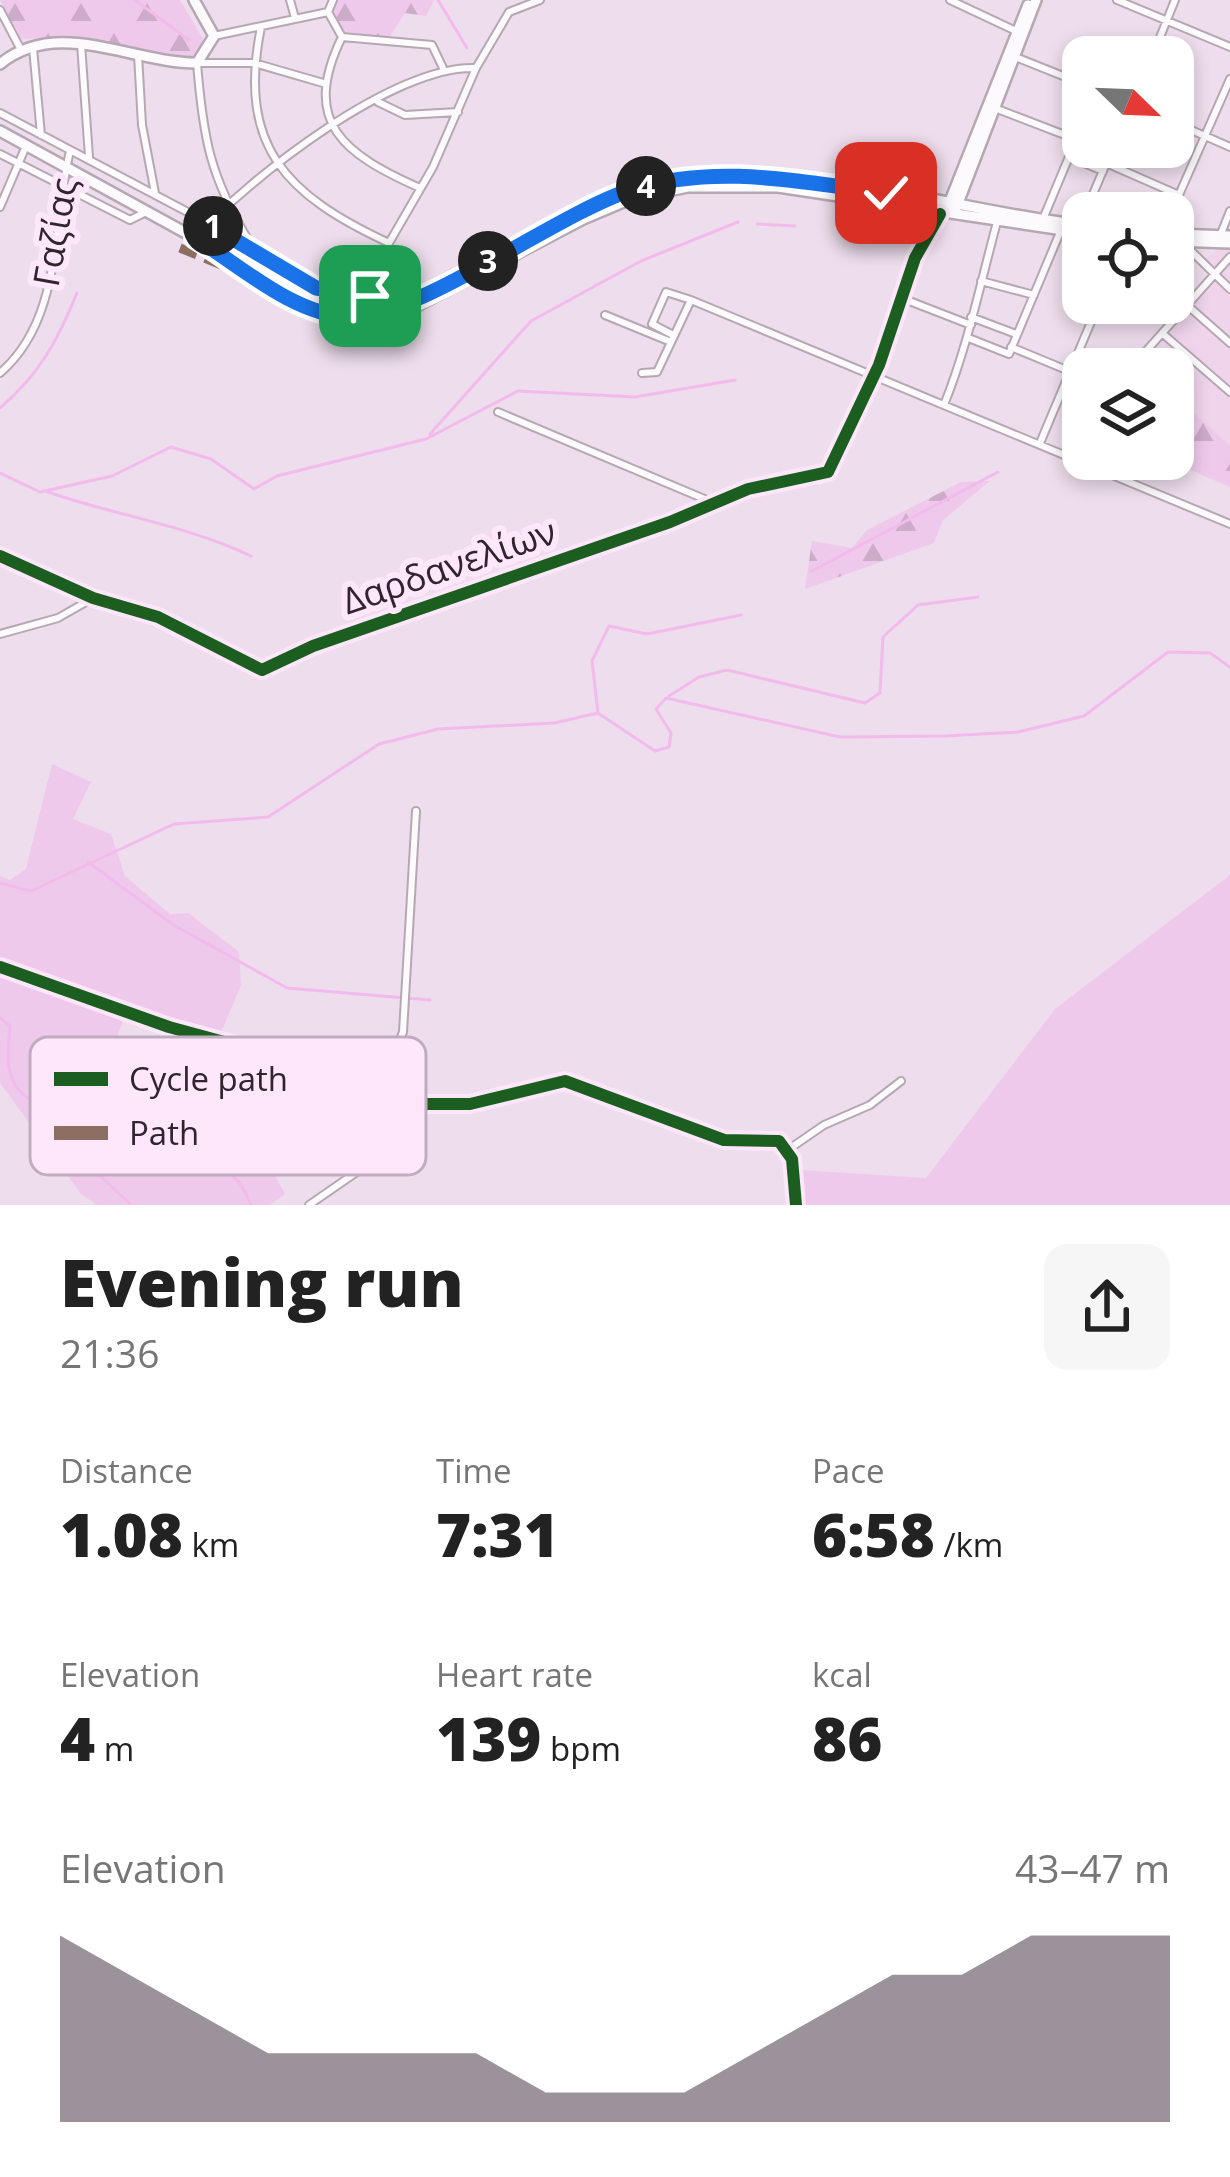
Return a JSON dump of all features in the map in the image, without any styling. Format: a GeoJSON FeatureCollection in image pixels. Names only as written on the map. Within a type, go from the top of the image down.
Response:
{"type":"FeatureCollection","features":[{"type":"Feature","properties":{"kind":"main road"},"geometry":{"type":"LineString","coordinates":[[0,64],[32,45],[81,44],[197,63],[214,36],[194,0]]}},
{"type":"Feature","properties":{"kind":"main road"},"geometry":{"type":"LineString","coordinates":[[948,210],[1033,0]]}},
{"type":"Feature","properties":{"kind":"main road"},"geometry":{"type":"LineString","coordinates":[[0,131],[320,312],[370,315],[437,288],[587,207],[662,183],[720,175],[779,178],[997,222],[1061,230]]}},
{"type":"Feature","properties":{"kind":"main road"},"geometry":{"type":"LineString","coordinates":[[948,210],[1062,222]]}},
{"type":"Feature","properties":{"kind":"main road"},"geometry":{"type":"LineString","coordinates":[[1194,239],[1227,238]]}},
{"type":"Feature","properties":{"kind":"street"},"geometry":{"type":"LineString","coordinates":[[290,0],[295,18]]}},
{"type":"Feature","properties":{"kind":"street"},"geometry":{"type":"LineString","coordinates":[[328,12],[334,0]]}},
{"type":"Feature","properties":{"kind":"street"},"geometry":{"type":"LineString","coordinates":[[0,113],[252,246],[316,288],[379,293],[389,244],[476,68],[509,11],[540,0]]}},
{"type":"Feature","properties":{"kind":"street"},"geometry":{"type":"LineString","coordinates":[[950,0],[1021,34]]}},
{"type":"Feature","properties":{"kind":"street"},"geometry":{"type":"LineString","coordinates":[[1117,0],[1230,47]]}},
{"type":"Feature","properties":{"kind":"street"},"geometry":{"type":"LineString","coordinates":[[1161,36],[1175,0]]}},
{"type":"Feature","properties":{"kind":"street"},"geometry":{"type":"LineString","coordinates":[[0,10],[20,48]]}},
{"type":"Feature","properties":{"kind":"street"},"geometry":{"type":"LineString","coordinates":[[214,36],[328,12]]}},
{"type":"Feature","properties":{"kind":"street"},"geometry":{"type":"LineString","coordinates":[[328,12],[342,37]]}},
{"type":"Feature","properties":{"kind":"street"},"geometry":{"type":"LineString","coordinates":[[261,27],[254,62],[261,136],[276,164],[323,211],[389,244]]}},
{"type":"Feature","properties":{"kind":"street"},"geometry":{"type":"LineString","coordinates":[[342,37],[432,45],[443,68]]}},
{"type":"Feature","properties":{"kind":"street"},"geometry":{"type":"LineString","coordinates":[[342,37],[322,83],[329,126],[365,163],[420,188]]}},
{"type":"Feature","properties":{"kind":"street"},"geometry":{"type":"LineString","coordinates":[[81,44],[89,157]]}},
{"type":"Feature","properties":{"kind":"street"},"geometry":{"type":"LineString","coordinates":[[32,45],[41,135]]}},
{"type":"Feature","properties":{"kind":"street"},"geometry":{"type":"LineString","coordinates":[[138,56],[142,125],[154,193]]}},
{"type":"Feature","properties":{"kind":"street"},"geometry":{"type":"LineString","coordinates":[[1012,56],[1062,76]]}},
{"type":"Feature","properties":{"kind":"street"},"geometry":{"type":"LineString","coordinates":[[252,246],[227,206],[205,148],[197,63],[254,62],[322,83]]}},
{"type":"Feature","properties":{"kind":"street"},"geometry":{"type":"LineString","coordinates":[[195,238],[276,164],[329,126],[443,68],[476,68]]}},
{"type":"Feature","properties":{"kind":"street"},"geometry":{"type":"LineString","coordinates":[[1180,192],[1230,79]]}},
{"type":"Feature","properties":{"kind":"street"},"geometry":{"type":"LineString","coordinates":[[378,102],[405,115],[458,112]]}},
{"type":"Feature","properties":{"kind":"street"},"geometry":{"type":"LineString","coordinates":[[992,107],[1062,134]]}},
{"type":"Feature","properties":{"kind":"street"},"geometry":{"type":"LineString","coordinates":[[1194,130],[1230,147]]}},
{"type":"Feature","properties":{"kind":"street"},"geometry":{"type":"LineString","coordinates":[[0,207],[26,146]]}},
{"type":"Feature","properties":{"kind":"street","name":"Γαζίας"},"geometry":{"type":"LineString","coordinates":[[0,373],[29,339],[49,285],[70,151]]}},
{"type":"Feature","properties":{"kind":"street"},"geometry":{"type":"LineString","coordinates":[[0,154],[130,220],[146,212]]}},
{"type":"Feature","properties":{"kind":"street"},"geometry":{"type":"LineString","coordinates":[[1042,221],[1064,168]]}},
{"type":"Feature","properties":{"kind":"street"},"geometry":{"type":"LineString","coordinates":[[1107,168],[1171,192]]}},
{"type":"Feature","properties":{"kind":"street","name":"Δαρδανελίων"},"geometry":{"type":"LineString","coordinates":[[0,556],[93,598],[142,610],[262,670],[313,646],[748,488],[828,472],[874,375],[899,297],[948,210]]}},
{"type":"Feature","properties":{"kind":"street"},"geometry":{"type":"LineString","coordinates":[[1227,238],[1230,212]]}},
{"type":"Feature","properties":{"kind":"street"},"geometry":{"type":"LineString","coordinates":[[944,405],[970,339],[997,222]]}},
{"type":"Feature","properties":{"kind":"street"},"geometry":{"type":"LineString","coordinates":[[1010,351],[1061,230]]}},
{"type":"Feature","properties":{"kind":"street"},"geometry":{"type":"LineString","coordinates":[[1194,256],[1230,289]]}},
{"type":"Feature","properties":{"kind":"street"},"geometry":{"type":"LineString","coordinates":[[1194,297],[1230,257]]}},
{"type":"Feature","properties":{"kind":"street"},"geometry":{"type":"LineString","coordinates":[[981,281],[1034,295]]}},
{"type":"Feature","properties":{"kind":"street"},"geometry":{"type":"LineString","coordinates":[[673,339],[652,324],[666,292],[1230,524]]}},
{"type":"Feature","properties":{"kind":"street"},"geometry":{"type":"LineString","coordinates":[[899,297],[1016,334]]}},
{"type":"Feature","properties":{"kind":"street"},"geometry":{"type":"LineString","coordinates":[[642,373],[652,377],[657,372],[691,300]]}},
{"type":"Feature","properties":{"kind":"street"},"geometry":{"type":"LineString","coordinates":[[1194,312],[1230,343]]}},
{"type":"Feature","properties":{"kind":"street"},"geometry":{"type":"LineString","coordinates":[[605,315],[673,339]]}},
{"type":"Feature","properties":{"kind":"street"},"geometry":{"type":"LineString","coordinates":[[1149,348],[1170,324]]}},
{"type":"Feature","properties":{"kind":"street"},"geometry":{"type":"LineString","coordinates":[[1162,333],[1230,392]]}},
{"type":"Feature","properties":{"kind":"street"},"geometry":{"type":"LineString","coordinates":[[970,339],[1062,369]]}},
{"type":"Feature","properties":{"kind":"street"},"geometry":{"type":"LineString","coordinates":[[0,363],[10,364]]}},
{"type":"Feature","properties":{"kind":"street"},"geometry":{"type":"LineString","coordinates":[[1040,445],[1062,391]]}},
{"type":"Feature","properties":{"kind":"street"},"geometry":{"type":"LineString","coordinates":[[498,412],[714,503]]}},
{"type":"Feature","properties":{"kind":"street"},"geometry":{"type":"LineString","coordinates":[[0,634],[58,618],[93,598]]}},
{"type":"Feature","properties":{"kind":"street"},"geometry":{"type":"LineString","coordinates":[[401,1037],[416,811]]}},
{"type":"Feature","properties":{"kind":"street"},"geometry":{"type":"LineString","coordinates":[[0,967],[206,1037]]}},
{"type":"Feature","properties":{"kind":"street"},"geometry":{"type":"LineString","coordinates":[[789,1149],[824,1125],[870,1106],[901,1081]]}},
{"type":"Feature","properties":{"kind":"street"},"geometry":{"type":"LineString","coordinates":[[426,1103],[492,1100],[565,1082],[724,1140],[769,1139],[789,1149]]}},
{"type":"Feature","properties":{"kind":"street"},"geometry":{"type":"LineString","coordinates":[[789,1149],[796,1205]]}},
{"type":"Feature","properties":{"kind":"street"},"geometry":{"type":"LineString","coordinates":[[309,1205],[348,1175]]}},
{"type":"Feature","properties":{"kind":"shaded area"},"geometry":{"type":"Polygon","coordinates":[[[1230,246],[1230,446],[1194,415],[1194,348],[1144,348],[1165,324],[1194,324],[1194,292],[1209,275],[1200,265],[1218,248],[1230,246]]]}},
{"type":"Feature","properties":{"kind":"green space"},"geometry":{"type":"Polygon","coordinates":[[[0,0],[180,0],[203,39],[200,50],[187,59],[76,37],[19,39],[0,0]]]}},
{"type":"Feature","properties":{"kind":"green space"},"geometry":{"type":"Polygon","coordinates":[[[333,0],[434,0],[426,16],[405,13],[388,39],[350,39],[327,10],[333,0]]]}},
{"type":"Feature","properties":{"kind":"green space"},"geometry":{"type":"Polygon","coordinates":[[[1194,413],[1230,446],[1230,487],[1194,471],[1194,413]]]}},
{"type":"Feature","properties":{"kind":"green space"},"geometry":{"type":"Polygon","coordinates":[[[990,481],[943,520],[934,543],[805,589],[812,541],[852,548],[867,530],[961,482],[990,481]]]}},
{"type":"Feature","properties":{"kind":"green space"},"geometry":{"type":"Polygon","coordinates":[[[52,764],[91,782],[73,819],[111,834],[125,876],[170,914],[188,913],[239,952],[241,985],[220,1035],[127,1012],[117,1037],[30,1037],[30,1124],[0,1083],[0,876],[10,880],[26,869],[52,764]]]}},
{"type":"Feature","properties":{"kind":"green space"},"geometry":{"type":"Polygon","coordinates":[[[1230,875],[1230,1205],[789,1205],[784,1169],[926,1178],[1055,1009],[1230,875]]]}},
{"type":"Feature","properties":{"kind":"green space"},"geometry":{"type":"Polygon","coordinates":[[[67,1175],[275,1175],[285,1194],[270,1205],[97,1205],[67,1175]]]}},
{"type":"Feature","properties":{"kind":"waterway"},"geometry":{"type":"LineString","coordinates":[[135,0],[189,40]]}},
{"type":"Feature","properties":{"kind":"waterway"},"geometry":{"type":"LineString","coordinates":[[438,0],[467,48]]}},
{"type":"Feature","properties":{"kind":"waterway"},"geometry":{"type":"LineString","coordinates":[[430,434],[531,321],[641,261],[738,222]]}},
{"type":"Feature","properties":{"kind":"waterway"},"geometry":{"type":"LineString","coordinates":[[757,224],[795,226]]}},
{"type":"Feature","properties":{"kind":"waterway"},"geometry":{"type":"LineString","coordinates":[[0,408],[46,356],[77,293]]}},
{"type":"Feature","properties":{"kind":"waterway"},"geometry":{"type":"LineString","coordinates":[[0,473],[40,492],[112,476],[171,447],[211,459],[254,489],[277,476],[426,439],[518,391],[635,397],[735,380]]}},
{"type":"Feature","properties":{"kind":"waterway"},"geometry":{"type":"LineString","coordinates":[[812,571],[998,472]]}},
{"type":"Feature","properties":{"kind":"waterway"},"geometry":{"type":"LineString","coordinates":[[48,492],[202,536],[251,556]]}},
{"type":"Feature","properties":{"kind":"waterway"},"geometry":{"type":"LineString","coordinates":[[669,696],[699,677],[727,670],[865,703],[880,693],[883,637],[918,605],[978,597]]}},
{"type":"Feature","properties":{"kind":"waterway"},"geometry":{"type":"LineString","coordinates":[[598,713],[592,661],[609,626],[647,634],[741,615]]}},
{"type":"Feature","properties":{"kind":"waterway"},"geometry":{"type":"LineString","coordinates":[[0,883],[31,891],[174,824],[268,817],[379,744],[438,729],[554,723],[598,713],[655,751],[669,747],[671,733],[656,709],[666,698],[840,737],[1018,732],[1084,716],[1168,652],[1210,653],[1230,667]]}},
{"type":"Feature","properties":{"kind":"waterway"},"geometry":{"type":"LineString","coordinates":[[88,862],[172,924],[287,988],[430,1000]]}},
{"type":"Feature","properties":{"kind":"waterway"},"geometry":{"type":"LineString","coordinates":[[0,1018],[10,1026],[10,1073],[30,1100]]}},
{"type":"Feature","properties":{"kind":"waterway"},"geometry":{"type":"LineString","coordinates":[[99,1175],[131,1205]]}},
{"type":"Feature","properties":{"kind":"waterway"},"geometry":{"type":"LineString","coordinates":[[231,1175],[251,1205]]}},
{"type":"Feature","properties":{"kind":"marked path"},"geometry":{"type":"LineString","coordinates":[[180,248],[246,275]]}},
{"type":"Feature","properties":{"kind":"cycle path"},"geometry":{"type":"LineString","coordinates":[[0,556],[93,598],[158,617],[262,670],[313,646],[670,522],[748,489],[828,472],[879,365],[915,258],[940,214]]}},
{"type":"Feature","properties":{"kind":"cycle path"},"geometry":{"type":"LineString","coordinates":[[0,967],[206,1037]]}},
{"type":"Feature","properties":{"kind":"cycle path"},"geometry":{"type":"LineString","coordinates":[[426,1104],[470,1104],[565,1081],[724,1140],[779,1141],[792,1159],[796,1205]]}},
{"type":"Feature","properties":{"kind":"route"},"geometry":{"type":"LineString","coordinates":[[370,296],[316,288],[208,224],[195,238],[296,301],[333,316],[356,318],[437,288],[587,207],[634,189],[720,175],[886,193]]}}]}
